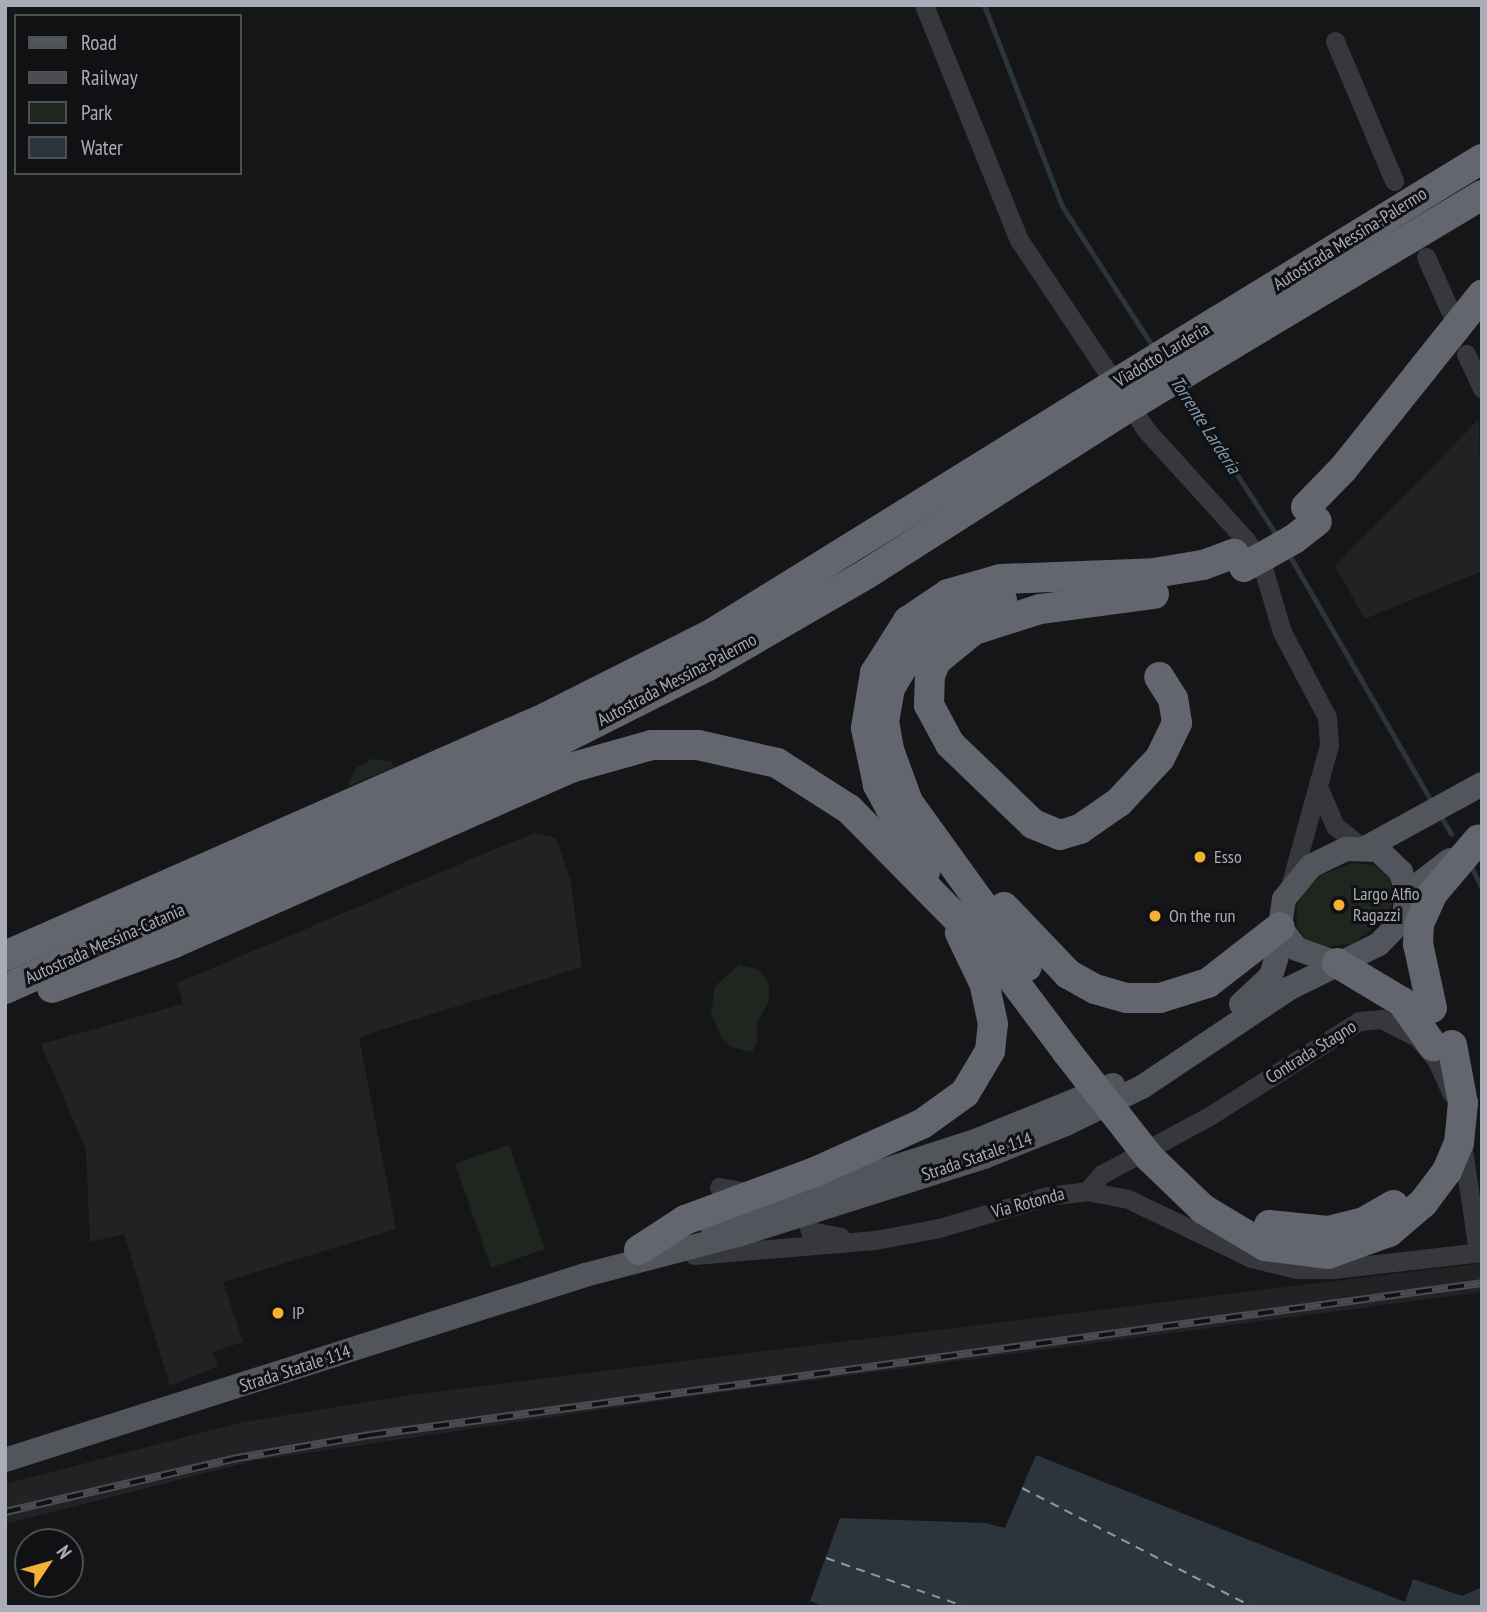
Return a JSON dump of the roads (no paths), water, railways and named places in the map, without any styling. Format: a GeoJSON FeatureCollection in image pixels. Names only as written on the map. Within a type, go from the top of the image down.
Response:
{"type":"FeatureCollection","features":[{"type":"Feature","properties":{"kind":"highway"},"geometry":{"type":"LineString","coordinates":[[1232,323],[1289,259],[1482,141]]}},
{"type":"Feature","properties":{"kind":"highway","name":"Autostrada Messina-Palermo"},"geometry":{"type":"LineString","coordinates":[[1232,323],[1482,159]]}},
{"type":"Feature","properties":{"kind":"highway","name":"Autostrada Messina-Palermo"},"geometry":{"type":"LineString","coordinates":[[1232,323],[1482,195]]}},
{"type":"Feature","properties":{"kind":"highway"},"geometry":{"type":"LineString","coordinates":[[1159,677],[1173,699],[1177,723],[1146,776],[1080,830],[1060,835],[1033,824],[950,744],[933,719],[928,690],[936,661],[957,640],[992,623],[1118,596],[1185,589],[1239,560],[1294,539],[1343,469],[1482,295]]}},
{"type":"Feature","properties":{"kind":"highway","name":"Viadotto Larderia"},"geometry":{"type":"LineString","coordinates":[[1113,400],[1232,323]]}},
{"type":"Feature","properties":{"kind":"highway"},"geometry":{"type":"LineString","coordinates":[[1311,514],[1357,481],[1482,327]]}},
{"type":"Feature","properties":{"kind":"highway","name":"Autostrada Messina-Palermo"},"geometry":{"type":"LineString","coordinates":[[199,887],[555,743],[708,666],[865,575],[1113,400]]}},
{"type":"Feature","properties":{"kind":"highway"},"geometry":{"type":"LineString","coordinates":[[643,1255],[685,1220],[892,1137],[952,1106],[975,1082],[990,1051],[993,1024],[985,985],[886,803],[872,764],[866,728],[868,691],[898,633],[933,602],[980,583],[1026,575],[1164,572],[1239,560]]}},
{"type":"Feature","properties":{"kind":"highway"},"geometry":{"type":"LineString","coordinates":[[1118,596],[1069,593],[1017,597],[974,608],[934,628],[905,659],[890,688],[884,721],[889,750],[908,802],[928,834],[1163,1173],[1213,1217],[1265,1246],[1328,1254],[1389,1232],[1423,1203],[1447,1171],[1459,1143],[1463,1102],[1442,1046],[1432,1008],[1418,944],[1419,924],[1433,893],[1480,837]]}},
{"type":"Feature","properties":{"kind":"highway"},"geometry":{"type":"LineString","coordinates":[[5,1004],[174,943],[570,768],[652,745],[727,749],[778,763],[803,776],[849,809],[998,960],[1075,1047]]}},
{"type":"Feature","properties":{"kind":"highway"},"geometry":{"type":"LineString","coordinates":[[889,750],[928,816],[1023,930],[1068,974],[1095,989],[1126,998],[1177,995],[1222,974],[1281,932]]}},
{"type":"Feature","properties":{"kind":"highway","name":"Autostrada Messina-Catania"},"geometry":{"type":"LineString","coordinates":[[5,956],[199,887]]}},
{"type":"Feature","properties":{"kind":"highway","name":"Autostrada Messina-Catania"},"geometry":{"type":"LineString","coordinates":[[5,989],[199,887]]}},
{"type":"Feature","properties":{"kind":"highway"},"geometry":{"type":"LineString","coordinates":[[1402,915],[1408,970],[1432,1008]]}},
{"type":"Feature","properties":{"kind":"highway"},"geometry":{"type":"LineString","coordinates":[[1337,963],[1402,1002],[1442,1046]]}},
{"type":"Feature","properties":{"kind":"highway"},"geometry":{"type":"LineString","coordinates":[[719,1187],[892,1137]]}},
{"type":"Feature","properties":{"kind":"main road"},"geometry":{"type":"LineString","coordinates":[[1476,788],[1399,834],[1322,859],[1290,888],[1281,932],[1309,957],[1337,963],[1378,944],[1402,915],[1423,881],[1480,837]]}},
{"type":"Feature","properties":{"kind":"main road"},"geometry":{"type":"LineString","coordinates":[[1364,847],[1385,853],[1401,872],[1407,895],[1402,915]]}},
{"type":"Feature","properties":{"kind":"main road","name":"Strada Statale 114"},"geometry":{"type":"LineString","coordinates":[[792,1211],[901,1166],[975,1141],[1133,1074],[1257,991],[1275,968],[1281,932]]}},
{"type":"Feature","properties":{"kind":"main road","name":"Strada Statale 114"},"geometry":{"type":"LineString","coordinates":[[5,1460],[643,1255],[984,1157],[1092,1113],[1142,1087],[1290,988],[1337,963]]}},
{"type":"Feature","properties":{"kind":"street"},"geometry":{"type":"LineString","coordinates":[[924,5],[1019,240],[1147,431],[1237,526],[1263,568],[1282,632],[1329,726],[1319,788],[1290,888]]}},
{"type":"Feature","properties":{"kind":"street"},"geometry":{"type":"LineString","coordinates":[[1335,41],[1394,181]]}},
{"type":"Feature","properties":{"kind":"street"},"geometry":{"type":"LineString","coordinates":[[1426,257],[1451,313]]}},
{"type":"Feature","properties":{"kind":"street"},"geometry":{"type":"LineString","coordinates":[[1466,354],[1482,389]]}},
{"type":"Feature","properties":{"kind":"street"},"geometry":{"type":"LineString","coordinates":[[1319,788],[1335,827],[1364,847]]}},
{"type":"Feature","properties":{"kind":"street","name":"Contrada Stagno"},"geometry":{"type":"LineString","coordinates":[[1087,1191],[1102,1174],[1211,1115],[1348,1027],[1382,1019],[1418,1038],[1449,1085],[1480,1252]]}},
{"type":"Feature","properties":{"kind":"street"},"geometry":{"type":"LineString","coordinates":[[719,1187],[755,1193],[792,1211],[816,1234],[876,1240]]}},
{"type":"Feature","properties":{"kind":"street","name":"Via Rotonda"},"geometry":{"type":"LineString","coordinates":[[643,1255],[797,1249],[876,1240],[939,1228],[1048,1196],[1087,1191],[1128,1199],[1251,1258],[1296,1269],[1333,1269],[1480,1252]]}},
{"type":"Feature","properties":{"kind":"street"},"geometry":{"type":"LineString","coordinates":[[792,1211],[797,1249]]}},
{"type":"Feature","properties":{"kind":"water"},"geometry":{"type":"Polygon","coordinates":[[[1036,1455],[1405,1602],[1413,1579],[1462,1596],[1482,1587],[1482,1607],[825,1607],[810,1601],[840,1518],[986,1523],[1005,1528],[1036,1455]]]}},
{"type":"Feature","properties":{"kind":"waterway","name":"Torrente Larderia"},"geometry":{"type":"LineString","coordinates":[[984,5],[1062,206],[1154,349]]}},
{"type":"Feature","properties":{"kind":"waterway","name":"Torrente Larderia"},"geometry":{"type":"LineString","coordinates":[[1179,386],[1277,536]]}},
{"type":"Feature","properties":{"kind":"waterway","name":"Torrente Larderia"},"geometry":{"type":"LineString","coordinates":[[1288,553],[1432,802]]}},
{"type":"Feature","properties":{"kind":"waterway","name":"Torrente Larderia"},"geometry":{"type":"LineString","coordinates":[[1439,813],[1451,834]]}},
{"type":"Feature","properties":{"kind":"waterway","name":"Torrente Larderia"},"geometry":{"type":"LineString","coordinates":[[1470,864],[1482,889]]}},
{"type":"Feature","properties":{"kind":"railway"},"geometry":{"type":"LineString","coordinates":[[5,1512],[232,1459],[370,1435],[1482,1283]]}},
{"type":"Feature","properties":{"kind":"place","name":"Esso"},"geometry":{"type":"Point","coordinates":[1200,857]}},
{"type":"Feature","properties":{"kind":"place","name":"Largo Alfio Ragazzi"},"geometry":{"type":"Point","coordinates":[1339,905]}},
{"type":"Feature","properties":{"kind":"place","name":"On the run"},"geometry":{"type":"Point","coordinates":[1155,916]}},
{"type":"Feature","properties":{"kind":"place","name":"IP"},"geometry":{"type":"Point","coordinates":[278,1313]}}]}
